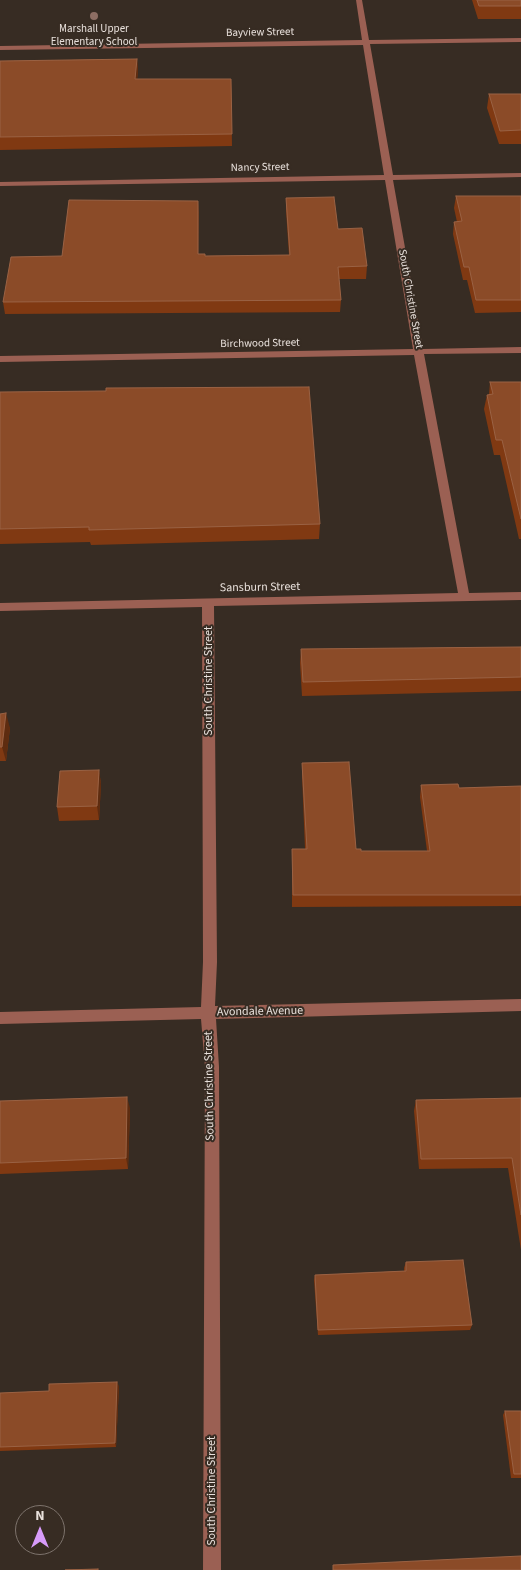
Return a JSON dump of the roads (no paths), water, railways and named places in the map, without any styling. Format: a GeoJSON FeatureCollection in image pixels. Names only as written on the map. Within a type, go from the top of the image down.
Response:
{"type":"FeatureCollection","features":[{"type":"Feature","properties":{"kind":"street","name":"South Christine Street"},"geometry":{"type":"LineString","coordinates":[[359,0],[419,351],[464,598]]}},
{"type":"Feature","properties":{"kind":"street","name":"Bayview Street"},"geometry":{"type":"LineString","coordinates":[[0,48],[521,40]]}},
{"type":"Feature","properties":{"kind":"street","name":"Nancy Street"},"geometry":{"type":"LineString","coordinates":[[0,184],[521,175]]}},
{"type":"Feature","properties":{"kind":"street","name":"Birchwood Street"},"geometry":{"type":"LineString","coordinates":[[0,359],[521,350]]}},
{"type":"Feature","properties":{"kind":"street","name":"Sansburn Street"},"geometry":{"type":"LineString","coordinates":[[0,607],[521,596]]}},
{"type":"Feature","properties":{"kind":"street","name":"South Christine Street"},"geometry":{"type":"LineString","coordinates":[[208,602],[210,882],[208,1013],[212,1067],[212,1570]]}},
{"type":"Feature","properties":{"kind":"street","name":"Avondale Avenue"},"geometry":{"type":"LineString","coordinates":[[0,1018],[521,1005]]}},
{"type":"Feature","properties":{"kind":"place","name":"Marshall Upper Elementary School"},"geometry":{"type":"Point","coordinates":[94,16]}}]}
